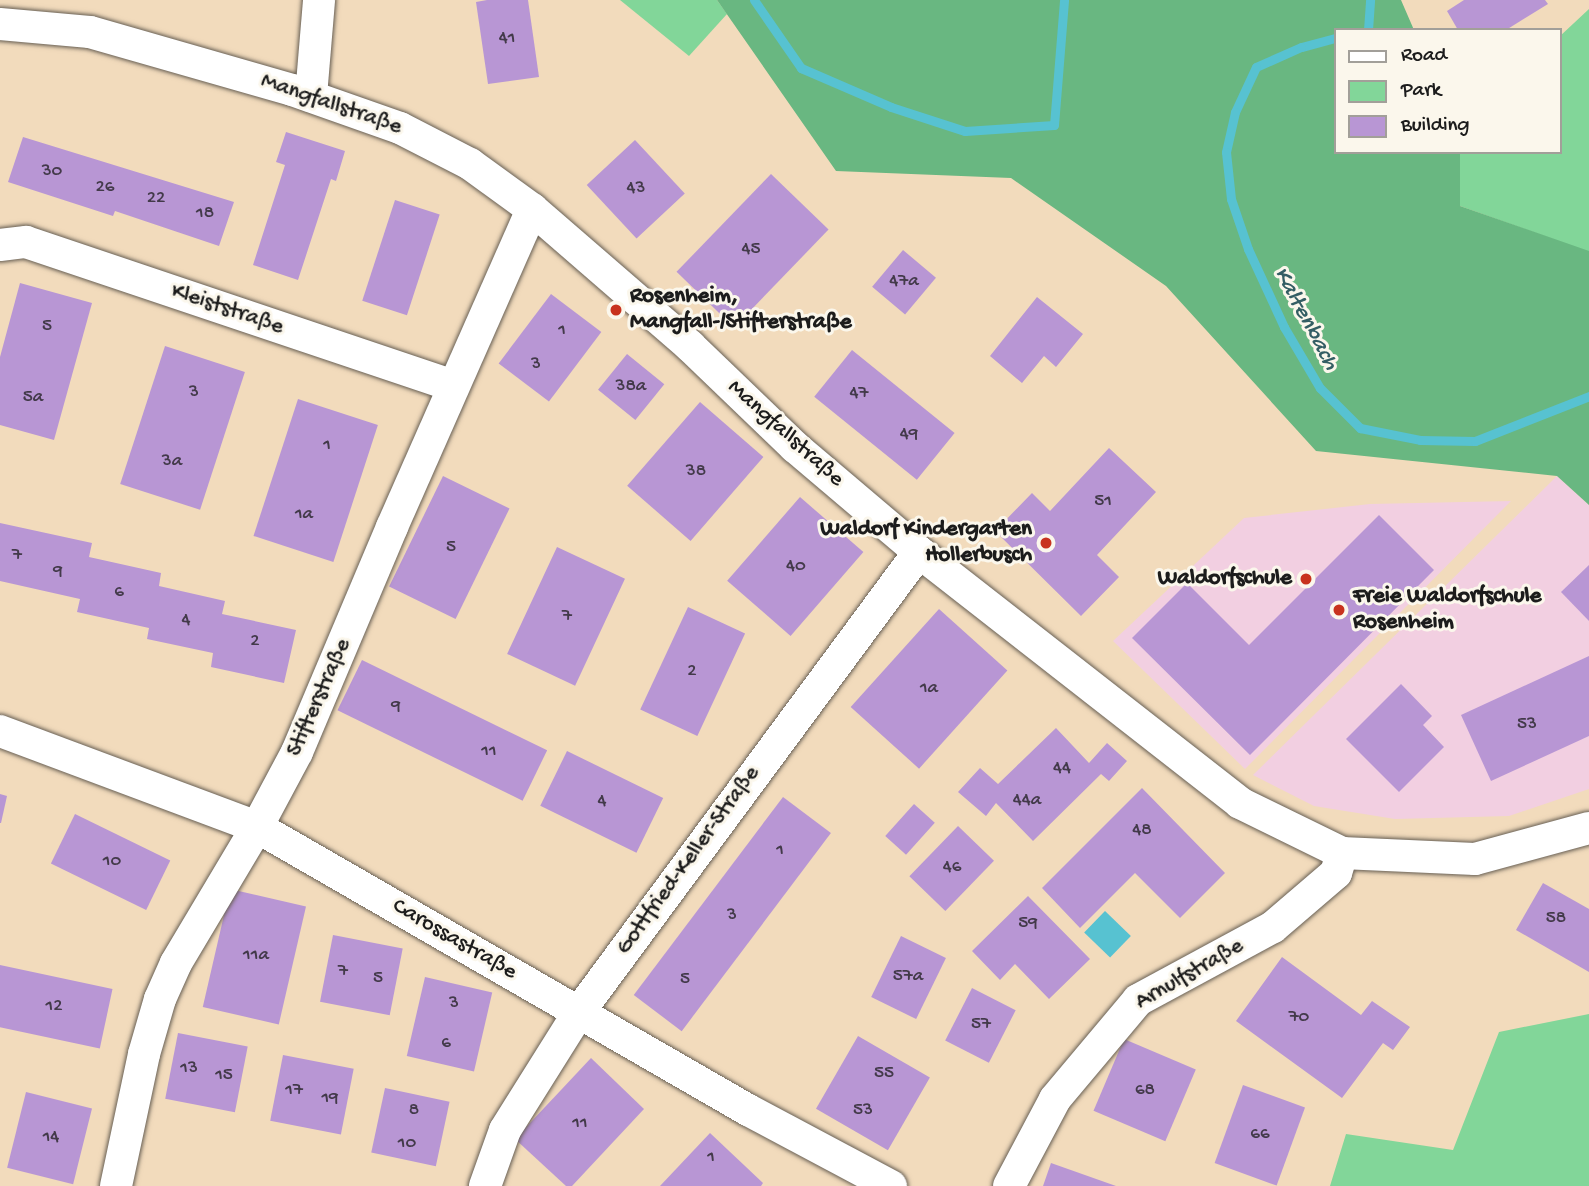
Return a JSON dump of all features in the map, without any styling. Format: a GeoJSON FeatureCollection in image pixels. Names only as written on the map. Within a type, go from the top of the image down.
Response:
{"type":"FeatureCollection","features":[{"type":"Feature","properties":{"kind":"street"},"geometry":{"type":"LineString","coordinates":[[311,96],[319,0]]}},
{"type":"Feature","properties":{"kind":"street","name":"Mangfallstraße"},"geometry":{"type":"LineString","coordinates":[[0,24],[90,32],[311,96],[425,139],[470,164],[532,209],[690,346],[795,447],[919,552],[1240,803],[1342,853],[1475,859],[1589,828]]}},
{"type":"Feature","properties":{"kind":"street","name":"Stifterstraße"},"geometry":{"type":"LineString","coordinates":[[116,1186],[144,1054],[160,999],[176,963],[257,827],[302,741],[453,386],[532,209]]}},
{"type":"Feature","properties":{"kind":"street","name":"Kleiststraße"},"geometry":{"type":"LineString","coordinates":[[0,245],[26,242],[453,386]]}},
{"type":"Feature","properties":{"kind":"street","name":"Gottfried-Keller-Straße"},"geometry":{"type":"LineString","coordinates":[[485,1186],[505,1130],[579,1012],[919,552]]}},
{"type":"Feature","properties":{"kind":"street","name":"Carossastraße"},"geometry":{"type":"LineString","coordinates":[[0,731],[257,827],[748,1110],[891,1186]]}},
{"type":"Feature","properties":{"kind":"street","name":"Arnulfstraße"},"geometry":{"type":"LineString","coordinates":[[1009,1186],[1055,1099],[1138,1000],[1273,927],[1336,873],[1342,853]]}},
{"type":"Feature","properties":{"kind":"shaded area"},"geometry":{"type":"Polygon","coordinates":[[[1557,476],[1589,505],[1589,789],[1509,816],[1395,819],[1314,806],[1253,775],[1557,476]]]}},
{"type":"Feature","properties":{"kind":"shaded area","name":"Waldorfschule"},"geometry":{"type":"Polygon","coordinates":[[[1511,501],[1245,769],[1113,641],[1244,518],[1370,504],[1511,501]]]}},
{"type":"Feature","properties":{"kind":"green space"},"geometry":{"type":"Polygon","coordinates":[[[620,0],[717,0],[727,14],[689,56],[620,0]]]}},
{"type":"Feature","properties":{"kind":"green space"},"geometry":{"type":"Polygon","coordinates":[[[717,0],[1401,0],[1413,28],[1334,28],[1334,154],[1460,154],[1460,206],[1589,251],[1589,505],[1557,476],[1316,451],[1166,286],[1011,178],[836,171],[717,0]]]}},
{"type":"Feature","properties":{"kind":"green space"},"geometry":{"type":"Polygon","coordinates":[[[1589,9],[1589,252],[1460,206],[1460,154],[1561,154],[1561,35],[1589,9]]]}},
{"type":"Feature","properties":{"kind":"green space"},"geometry":{"type":"Polygon","coordinates":[[[1589,1014],[1589,1186],[1330,1186],[1346,1134],[1453,1150],[1499,1032],[1589,1014]]]}},
{"type":"Feature","properties":{"kind":"water"},"geometry":{"type":"Polygon","coordinates":[[[1105,911],[1131,936],[1110,958],[1084,933],[1105,911]]]}},
{"type":"Feature","properties":{"kind":"building"},"geometry":{"type":"Polygon","coordinates":[[[528,0],[539,77],[488,84],[476,2],[528,0]]]}},
{"type":"Feature","properties":{"kind":"building"},"geometry":{"type":"Polygon","coordinates":[[[1464,0],[1545,0],[1548,4],[1509,28],[1457,28],[1447,11],[1464,0]]]}},
{"type":"Feature","properties":{"kind":"building"},"geometry":{"type":"Polygon","coordinates":[[[286,132],[345,151],[336,181],[331,179],[298,280],[253,265],[285,165],[276,162],[286,132]]]}},
{"type":"Feature","properties":{"kind":"building"},"geometry":{"type":"Polygon","coordinates":[[[23,137],[234,202],[219,246],[115,211],[113,216],[8,182],[23,137]]]}},
{"type":"Feature","properties":{"kind":"building"},"geometry":{"type":"Polygon","coordinates":[[[635,140],[685,193],[637,238],[587,185],[635,140]]]}},
{"type":"Feature","properties":{"kind":"building"},"geometry":{"type":"Polygon","coordinates":[[[771,174],[829,230],[734,327],[677,272],[771,174]]]}},
{"type":"Feature","properties":{"kind":"building"},"geometry":{"type":"Polygon","coordinates":[[[395,200],[440,215],[407,315],[362,301],[395,200]]]}},
{"type":"Feature","properties":{"kind":"building"},"geometry":{"type":"Polygon","coordinates":[[[903,250],[936,278],[905,314],[872,287],[903,250]]]}},
{"type":"Feature","properties":{"kind":"building"},"geometry":{"type":"Polygon","coordinates":[[[20,283],[92,303],[54,440],[0,425],[0,357],[20,283]]]}},
{"type":"Feature","properties":{"kind":"building"},"geometry":{"type":"Polygon","coordinates":[[[551,294],[601,332],[549,401],[499,363],[551,294]]]}},
{"type":"Feature","properties":{"kind":"building"},"geometry":{"type":"Polygon","coordinates":[[[1037,297],[1083,334],[1056,367],[1044,356],[1022,383],[990,356],[1037,297]]]}},
{"type":"Feature","properties":{"kind":"building"},"geometry":{"type":"Polygon","coordinates":[[[165,346],[245,372],[200,510],[120,484],[165,346]]]}},
{"type":"Feature","properties":{"kind":"building"},"geometry":{"type":"Polygon","coordinates":[[[852,350],[955,433],[917,480],[814,397],[852,350]]]}},
{"type":"Feature","properties":{"kind":"building"},"geometry":{"type":"Polygon","coordinates":[[[627,354],[664,384],[635,420],[598,390],[627,354]]]}},
{"type":"Feature","properties":{"kind":"building"},"geometry":{"type":"Polygon","coordinates":[[[298,399],[378,425],[333,562],[254,536],[298,399]]]}},
{"type":"Feature","properties":{"kind":"building"},"geometry":{"type":"Polygon","coordinates":[[[700,402],[763,457],[691,541],[627,486],[700,402]]]}},
{"type":"Feature","properties":{"kind":"building"},"geometry":{"type":"Polygon","coordinates":[[[1109,448],[1156,492],[1097,555],[1119,577],[1081,616],[995,531],[1032,493],[1050,511],[1109,448]]]}},
{"type":"Feature","properties":{"kind":"building"},"geometry":{"type":"Polygon","coordinates":[[[443,476],[510,508],[456,619],[389,587],[443,476]]]}},
{"type":"Feature","properties":{"kind":"building"},"geometry":{"type":"Polygon","coordinates":[[[800,497],[863,552],[791,636],[727,581],[800,497]]]}},
{"type":"Feature","properties":{"kind":"building","name":"Freie Waldorfschule Rosenheim"},"geometry":{"type":"Polygon","coordinates":[[[1379,515],[1434,570],[1250,755],[1132,638],[1187,583],[1249,645],[1379,515]]]}},
{"type":"Feature","properties":{"kind":"building"},"geometry":{"type":"Polygon","coordinates":[[[0,523],[92,543],[89,557],[161,573],[159,586],[225,601],[222,614],[296,630],[284,683],[211,667],[213,653],[147,639],[149,628],[77,612],[80,599],[0,581],[0,523]]]}},
{"type":"Feature","properties":{"kind":"building"},"geometry":{"type":"Polygon","coordinates":[[[557,547],[625,579],[575,686],[507,654],[557,547]]]}},
{"type":"Feature","properties":{"kind":"building"},"geometry":{"type":"Polygon","coordinates":[[[1589,565],[1589,621],[1561,592],[1589,565]]]}},
{"type":"Feature","properties":{"kind":"building"},"geometry":{"type":"Polygon","coordinates":[[[688,607],[745,634],[697,736],[640,709],[688,607]]]}},
{"type":"Feature","properties":{"kind":"building"},"geometry":{"type":"Polygon","coordinates":[[[939,609],[1007,671],[919,769],[851,707],[939,609]]]}},
{"type":"Feature","properties":{"kind":"building"},"geometry":{"type":"Polygon","coordinates":[[[1589,656],[1589,736],[1491,781],[1461,715],[1589,656]]]}},
{"type":"Feature","properties":{"kind":"building"},"geometry":{"type":"Polygon","coordinates":[[[362,660],[547,750],[523,801],[337,710],[362,660]]]}},
{"type":"Feature","properties":{"kind":"building"},"geometry":{"type":"Polygon","coordinates":[[[1401,684],[1432,716],[1423,725],[1444,747],[1399,792],[1346,739],[1401,684]]]}},
{"type":"Feature","properties":{"kind":"building"},"geometry":{"type":"Polygon","coordinates":[[[1056,728],[1089,763],[1107,743],[1127,761],[1109,781],[1101,774],[1033,841],[996,803],[986,816],[958,792],[980,768],[998,784],[1056,728]]]}},
{"type":"Feature","properties":{"kind":"building"},"geometry":{"type":"Polygon","coordinates":[[[567,751],[663,798],[636,853],[540,806],[567,751]]]}},
{"type":"Feature","properties":{"kind":"building"},"geometry":{"type":"Polygon","coordinates":[[[1142,788],[1225,873],[1180,918],[1135,873],[1080,928],[1042,888],[1142,788]]]}},
{"type":"Feature","properties":{"kind":"building"},"geometry":{"type":"Polygon","coordinates":[[[0,794],[7,796],[1,823],[0,823],[0,794]]]}},
{"type":"Feature","properties":{"kind":"building"},"geometry":{"type":"Polygon","coordinates":[[[783,797],[831,833],[682,1031],[634,995],[783,797]]]}},
{"type":"Feature","properties":{"kind":"building"},"geometry":{"type":"Polygon","coordinates":[[[914,804],[935,823],[906,855],[885,836],[914,804]]]}},
{"type":"Feature","properties":{"kind":"building"},"geometry":{"type":"Polygon","coordinates":[[[75,814],[170,860],[146,910],[51,863],[75,814]]]}},
{"type":"Feature","properties":{"kind":"building"},"geometry":{"type":"Polygon","coordinates":[[[958,826],[994,861],[945,911],[909,876],[958,826]]]}},
{"type":"Feature","properties":{"kind":"building"},"geometry":{"type":"Polygon","coordinates":[[[1543,883],[1589,909],[1589,972],[1516,930],[1543,883]]]}},
{"type":"Feature","properties":{"kind":"building"},"geometry":{"type":"Polygon","coordinates":[[[230,889],[306,907],[279,1024],[203,1007],[230,889]]]}},
{"type":"Feature","properties":{"kind":"building"},"geometry":{"type":"Polygon","coordinates":[[[1028,896],[1090,959],[1049,999],[1015,964],[1000,980],[972,951],[1028,896]]]}},
{"type":"Feature","properties":{"kind":"building"},"geometry":{"type":"Polygon","coordinates":[[[333,935],[403,949],[390,1015],[320,1002],[333,935]]]}},
{"type":"Feature","properties":{"kind":"building"},"geometry":{"type":"Polygon","coordinates":[[[901,936],[946,958],[916,1019],[871,997],[901,936]]]}},
{"type":"Feature","properties":{"kind":"building"},"geometry":{"type":"Polygon","coordinates":[[[1282,957],[1361,1015],[1372,1001],[1410,1027],[1393,1050],[1383,1043],[1342,1098],[1236,1021],[1282,957]]]}},
{"type":"Feature","properties":{"kind":"building"},"geometry":{"type":"Polygon","coordinates":[[[0,965],[112,989],[100,1049],[0,1027],[0,965]]]}},
{"type":"Feature","properties":{"kind":"building"},"geometry":{"type":"Polygon","coordinates":[[[425,977],[492,993],[474,1071],[407,1056],[425,977]]]}},
{"type":"Feature","properties":{"kind":"building"},"geometry":{"type":"Polygon","coordinates":[[[972,988],[1016,1010],[989,1063],[945,1041],[972,988]]]}},
{"type":"Feature","properties":{"kind":"building"},"geometry":{"type":"Polygon","coordinates":[[[178,1033],[248,1047],[235,1112],[165,1099],[178,1033]]]}},
{"type":"Feature","properties":{"kind":"building"},"geometry":{"type":"Polygon","coordinates":[[[858,1036],[930,1078],[888,1150],[816,1109],[858,1036]]]}},
{"type":"Feature","properties":{"kind":"building"},"geometry":{"type":"Polygon","coordinates":[[[1124,1039],[1196,1069],[1165,1141],[1094,1111],[1124,1039]]]}},
{"type":"Feature","properties":{"kind":"building"},"geometry":{"type":"Polygon","coordinates":[[[283,1055],[354,1069],[341,1135],[270,1121],[283,1055]]]}},
{"type":"Feature","properties":{"kind":"building"},"geometry":{"type":"Polygon","coordinates":[[[591,1058],[644,1109],[572,1186],[566,1186],[515,1139],[591,1058]]]}},
{"type":"Feature","properties":{"kind":"building"},"geometry":{"type":"Polygon","coordinates":[[[1243,1085],[1305,1108],[1277,1186],[1215,1163],[1243,1085]]]}},
{"type":"Feature","properties":{"kind":"building"},"geometry":{"type":"Polygon","coordinates":[[[385,1088],[450,1102],[436,1166],[371,1153],[385,1088]]]}},
{"type":"Feature","properties":{"kind":"building"},"geometry":{"type":"Polygon","coordinates":[[[26,1092],[92,1108],[73,1184],[7,1168],[26,1092]]]}},
{"type":"Feature","properties":{"kind":"building"},"geometry":{"type":"Polygon","coordinates":[[[710,1133],[763,1183],[761,1186],[660,1186],[710,1133]]]}},
{"type":"Feature","properties":{"kind":"building"},"geometry":{"type":"Polygon","coordinates":[[[1051,1163],[1116,1186],[1043,1186],[1051,1163]]]}},
{"type":"Feature","properties":{"kind":"waterway","name":"Kaltenbach"},"geometry":{"type":"LineString","coordinates":[[754,0],[801,68],[891,107],[965,131],[1054,125],[1064,0]]}},
{"type":"Feature","properties":{"kind":"waterway","name":"Kaltenbach"},"geometry":{"type":"LineString","coordinates":[[1368,28],[1370,0]]}},
{"type":"Feature","properties":{"kind":"waterway","name":"Kaltenbach"},"geometry":{"type":"LineString","coordinates":[[1334,38],[1301,47],[1256,67],[1235,112],[1226,152],[1231,199],[1248,249],[1284,327],[1320,388],[1360,428],[1420,440],[1475,441],[1589,396]]}},
{"type":"Feature","properties":{"kind":"place","name":"Rosenheim, Mangfall-/Stifterstraße"},"geometry":{"type":"Point","coordinates":[616,310]}},
{"type":"Feature","properties":{"kind":"place","name":"Waldorf Kindergarten Hollerbusch"},"geometry":{"type":"Point","coordinates":[1046,543]}},
{"type":"Feature","properties":{"kind":"place","name":"Waldorfschule"},"geometry":{"type":"Point","coordinates":[1306,579]}},
{"type":"Feature","properties":{"kind":"place","name":"Freie Waldorfschule Rosenheim"},"geometry":{"type":"Point","coordinates":[1339,610]}}]}
